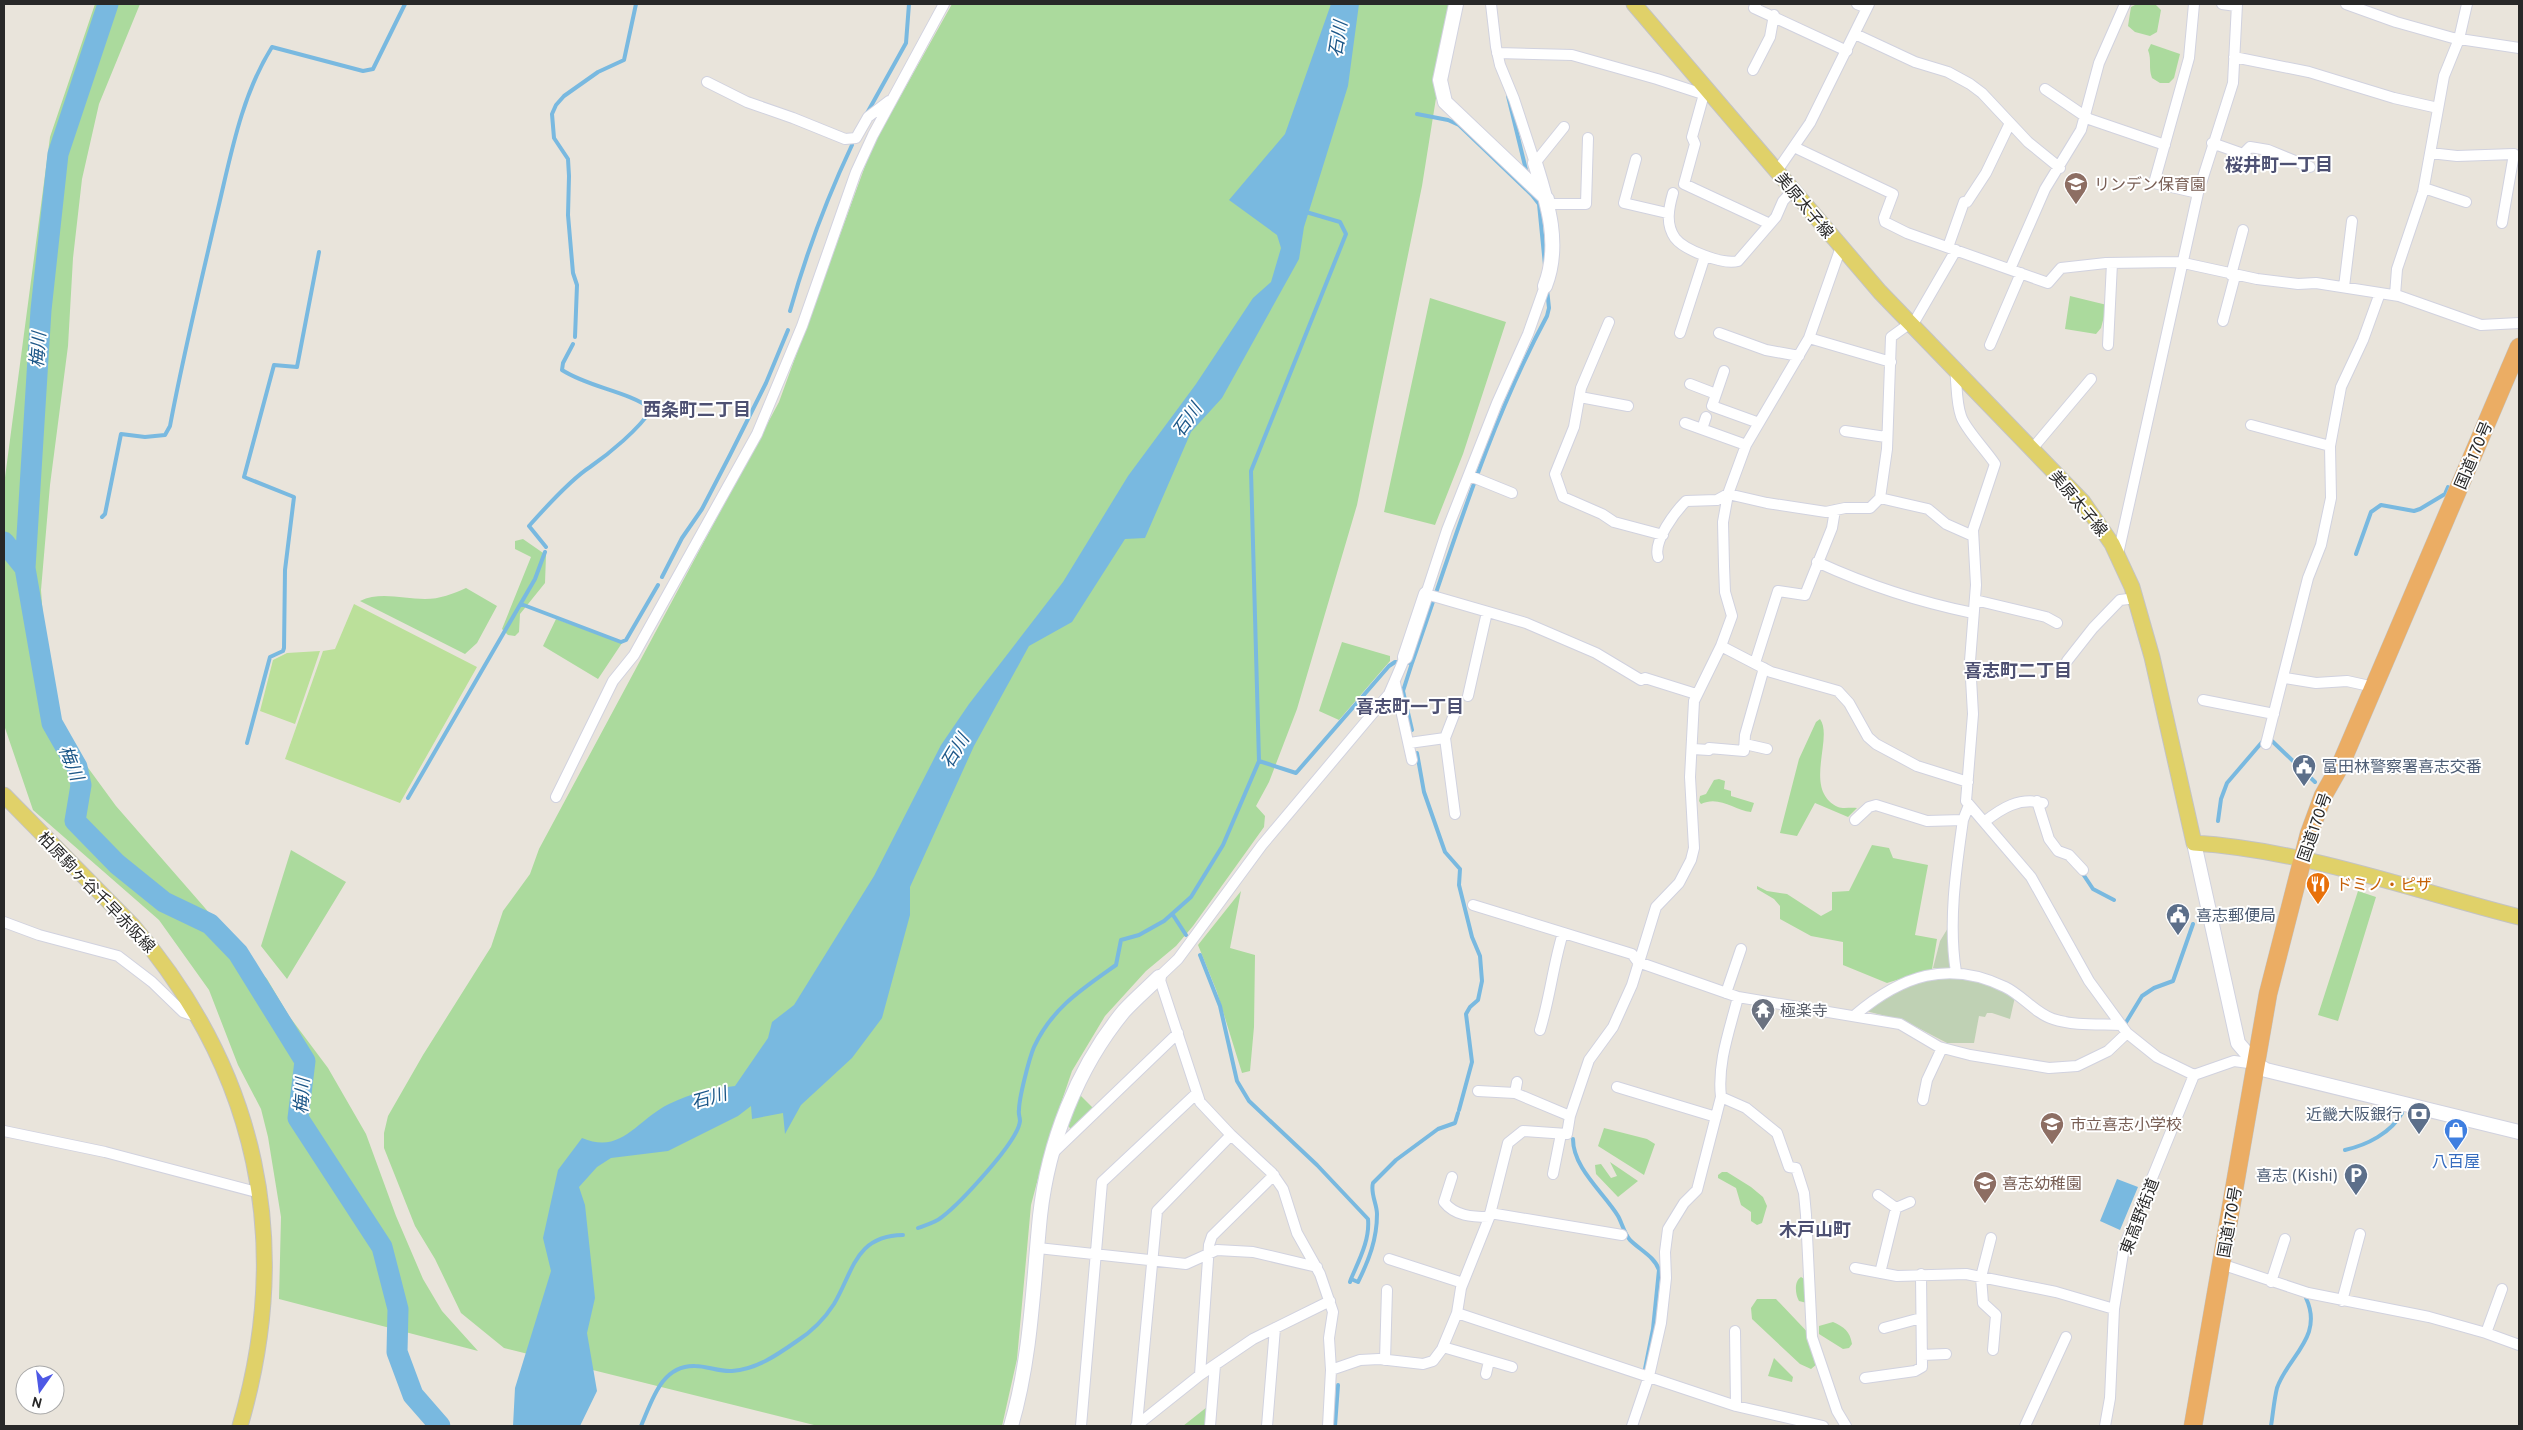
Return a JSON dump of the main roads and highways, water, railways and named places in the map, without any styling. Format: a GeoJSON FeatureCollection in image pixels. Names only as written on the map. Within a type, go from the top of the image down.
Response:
{"type":"FeatureCollection","features":[{"type":"Feature","properties":{"kind":"highway","name":"国道170号"},"geometry":{"type":"LineString","coordinates":[[2193,1426],[2268,994],[2302,860],[2323,796],[2340,766],[2519,347]]}},
{"type":"Feature","properties":{"kind":"main road","name":"美原太子線"},"geometry":{"type":"LineString","coordinates":[[1634,4],[1709,96],[1910,323],[2083,502],[2118,554],[2132,587],[2144,628],[2194,843],[2244,847],[2302,860]]}},
{"type":"Feature","properties":{"kind":"main road","name":"柏原駒ヶ谷千早赤阪線"},"geometry":{"type":"LineString","coordinates":[[4,794],[134,926],[170,972],[198,1017],[235,1093],[251,1144],[260,1193],[266,1263],[264,1310],[254,1375],[240,1426]]}},
{"type":"Feature","properties":{"kind":"main road"},"geometry":{"type":"LineString","coordinates":[[2302,860],[2519,917]]}},
{"type":"Feature","properties":{"kind":"water","name":"石川"},"geometry":{"type":"Polygon","coordinates":[[[1331,4],[1359,4],[1348,86],[1304,227],[1299,259],[1222,398],[1191,432],[1145,538],[1125,539],[1072,622],[1029,646],[974,746],[910,887],[910,915],[882,1018],[852,1058],[801,1105],[785,1134],[783,1113],[752,1119],[751,1106],[738,1116],[668,1151],[611,1158],[597,1167],[579,1187],[585,1205],[595,1298],[587,1333],[597,1391],[580,1426],[513,1426],[515,1388],[551,1271],[543,1238],[558,1170],[582,1138],[596,1142],[608,1142],[618,1139],[657,1111],[677,1100],[701,1092],[735,1086],[768,1038],[772,1022],[794,1005],[874,876],[941,745],[969,704],[1063,582],[1128,476],[1196,384],[1253,298],[1271,282],[1281,248],[1277,235],[1229,200],[1285,134],[1331,4]]]}},
{"type":"Feature","properties":{"kind":"water"},"geometry":{"type":"Polygon","coordinates":[[[2117,1179],[2138,1187],[2120,1230],[2100,1221],[2117,1179]]]}},
{"type":"Feature","properties":{"kind":"waterway","name":"梅川"},"geometry":{"type":"LineString","coordinates":[[108,4],[58,154],[41,310],[25,568],[52,723],[77,767],[81,785],[75,821],[117,864],[164,902],[210,924],[238,953],[305,1061],[298,1118],[382,1247],[398,1309],[397,1352],[413,1395],[440,1426]]}},
{"type":"Feature","properties":{"kind":"waterway"},"geometry":{"type":"LineString","coordinates":[[102,517],[105,514],[121,434],[145,437],[165,435],[170,426],[180,374],[237,130],[252,87],[272,47],[363,71],[373,69],[405,4]]}},
{"type":"Feature","properties":{"kind":"waterway"},"geometry":{"type":"LineString","coordinates":[[575,337],[577,285],[573,273],[568,215],[568,159],[554,138],[552,114],[556,105],[564,96],[598,72],[624,60],[636,4]]}},
{"type":"Feature","properties":{"kind":"waterway"},"geometry":{"type":"LineString","coordinates":[[866,115],[906,43],[909,4]]}},
{"type":"Feature","properties":{"kind":"waterway"},"geometry":{"type":"LineString","coordinates":[[1508,96],[1527,174]]}},
{"type":"Feature","properties":{"kind":"waterway"},"geometry":{"type":"LineString","coordinates":[[1417,114],[1448,120],[1459,125],[1532,195],[1539,204],[1545,265]]}},
{"type":"Feature","properties":{"kind":"waterway"},"geometry":{"type":"LineString","coordinates":[[790,311],[818,226],[852,145]]}},
{"type":"Feature","properties":{"kind":"waterway"},"geometry":{"type":"LineString","coordinates":[[918,1228],[936,1221],[950,1210],[987,1172],[1017,1131],[1020,1121],[1021,1097],[1034,1047],[1041,1033],[1059,1010],[1091,982],[1116,965],[1121,940],[1139,935],[1164,921],[1191,897],[1223,845],[1259,761],[1251,471],[1346,234],[1340,222],[1306,212]]}},
{"type":"Feature","properties":{"kind":"waterway"},"geometry":{"type":"LineString","coordinates":[[247,743],[270,657],[283,651],[284,648],[285,570],[294,497],[244,477],[274,365],[297,367],[319,252]]}},
{"type":"Feature","properties":{"kind":"waterway"},"geometry":{"type":"LineString","coordinates":[[1259,761],[1296,773],[1389,666],[1395,662],[1412,663],[1489,443],[1526,358],[1547,316],[1549,308],[1547,289]]}},
{"type":"Feature","properties":{"kind":"waterway"},"geometry":{"type":"LineString","coordinates":[[662,577],[682,538],[702,509],[730,455],[766,383],[788,330]]}},
{"type":"Feature","properties":{"kind":"waterway"},"geometry":{"type":"LineString","coordinates":[[546,547],[529,526],[574,479],[632,433],[652,409],[630,397],[584,381],[562,370],[563,363],[573,344]]}},
{"type":"Feature","properties":{"kind":"waterway"},"geometry":{"type":"LineString","coordinates":[[2356,554],[2371,512],[2381,505],[2414,511],[2445,494],[2448,487]]}},
{"type":"Feature","properties":{"kind":"waterway"},"geometry":{"type":"LineString","coordinates":[[4,542],[25,568]]}},
{"type":"Feature","properties":{"kind":"waterway"},"geometry":{"type":"LineString","coordinates":[[408,798],[535,579],[545,552]]}},
{"type":"Feature","properties":{"kind":"waterway"},"geometry":{"type":"LineString","coordinates":[[521,604],[621,642],[626,640],[658,585]]}},
{"type":"Feature","properties":{"kind":"waterway"},"geometry":{"type":"LineString","coordinates":[[1412,663],[1403,691],[1412,730]]}},
{"type":"Feature","properties":{"kind":"waterway"},"geometry":{"type":"LineString","coordinates":[[2218,821],[2221,799],[2227,783],[2263,741]]}},
{"type":"Feature","properties":{"kind":"waterway"},"geometry":{"type":"LineString","coordinates":[[2272,741],[2315,782]]}},
{"type":"Feature","properties":{"kind":"waterway"},"geometry":{"type":"LineString","coordinates":[[1417,753],[1424,792],[1445,852],[1460,869],[1459,885],[1472,937],[1480,956],[1482,981],[1478,1000],[1470,1007],[1466,1014],[1472,1062],[1459,1110]]}},
{"type":"Feature","properties":{"kind":"waterway"},"geometry":{"type":"LineString","coordinates":[[2081,871],[2093,889],[2114,900]]}},
{"type":"Feature","properties":{"kind":"waterway"},"geometry":{"type":"LineString","coordinates":[[1173,915],[1186,935]]}},
{"type":"Feature","properties":{"kind":"waterway"},"geometry":{"type":"LineString","coordinates":[[2125,1024],[2142,996],[2154,988],[2173,981],[2193,924]]}},
{"type":"Feature","properties":{"kind":"waterway"},"geometry":{"type":"LineString","coordinates":[[1200,955],[1220,1006],[1237,1081],[1249,1101],[1317,1165],[1368,1219],[1366,1242],[1351,1279]]}},
{"type":"Feature","properties":{"kind":"waterway"},"geometry":{"type":"LineString","coordinates":[[1350,1282],[1351,1279],[1358,1282],[1374,1241],[1377,1214],[1372,1191],[1373,1183],[1396,1160],[1438,1129],[1455,1123],[1458,1113]]}},
{"type":"Feature","properties":{"kind":"waterway"},"geometry":{"type":"LineString","coordinates":[[2345,1150],[2362,1145],[2378,1137],[2392,1127],[2402,1113]]}},
{"type":"Feature","properties":{"kind":"waterway"},"geometry":{"type":"LineString","coordinates":[[1573,1139],[1574,1150],[1583,1170],[1612,1207],[1630,1240],[1651,1257],[1659,1270],[1653,1329],[1645,1369]]}},
{"type":"Feature","properties":{"kind":"waterway"},"geometry":{"type":"LineString","coordinates":[[641,1426],[659,1386],[674,1371],[683,1367],[695,1366],[727,1371],[741,1370],[774,1356],[807,1333],[826,1314],[834,1304],[852,1267],[865,1248],[875,1241],[903,1235]]}},
{"type":"Feature","properties":{"kind":"waterway"},"geometry":{"type":"LineString","coordinates":[[2271,1426],[2277,1388],[2308,1335],[2311,1324],[2306,1298]]}},
{"type":"Feature","properties":{"kind":"waterway"},"geometry":{"type":"LineString","coordinates":[[1335,1426],[1338,1385]]}},
{"type":"Feature","properties":{"kind":"place","name":"リンデン保育園"},"geometry":{"type":"Point","coordinates":[2076,205]}},
{"type":"Feature","properties":{"kind":"place","name":"富田林警察署喜志交番"},"geometry":{"type":"Point","coordinates":[2304,787]}},
{"type":"Feature","properties":{"kind":"place","name":"ドミノ・ピザ"},"geometry":{"type":"Point","coordinates":[2318,905]}},
{"type":"Feature","properties":{"kind":"place","name":"喜志郵便局"},"geometry":{"type":"Point","coordinates":[2178,936]}},
{"type":"Feature","properties":{"kind":"place","name":"極楽寺"},"geometry":{"type":"Point","coordinates":[1763,1031]}},
{"type":"Feature","properties":{"kind":"place","name":"近畿大阪銀行"},"geometry":{"type":"Point","coordinates":[2419,1135]}},
{"type":"Feature","properties":{"kind":"place","name":"市立喜志小学校"},"geometry":{"type":"Point","coordinates":[2052,1145]}},
{"type":"Feature","properties":{"kind":"place","name":"八百屋"},"geometry":{"type":"Point","coordinates":[2456,1151]}},
{"type":"Feature","properties":{"kind":"place","name":"喜志 (Kishi)"},"geometry":{"type":"Point","coordinates":[2356,1196]}},
{"type":"Feature","properties":{"kind":"place","name":"喜志幼稚園"},"geometry":{"type":"Point","coordinates":[1985,1204]}},
{"type":"Feature","properties":{"kind":"district","name":"桜井町一丁目"},"geometry":{"type":"Point","coordinates":[2279,165]}},
{"type":"Feature","properties":{"kind":"district","name":"西条町二丁目"},"geometry":{"type":"Point","coordinates":[697,410]}},
{"type":"Feature","properties":{"kind":"district","name":"喜志町二丁目"},"geometry":{"type":"Point","coordinates":[2018,671]}},
{"type":"Feature","properties":{"kind":"district","name":"喜志町一丁目"},"geometry":{"type":"Point","coordinates":[1410,707]}},
{"type":"Feature","properties":{"kind":"district","name":"木戸山町"},"geometry":{"type":"Point","coordinates":[1815,1230]}}]}
